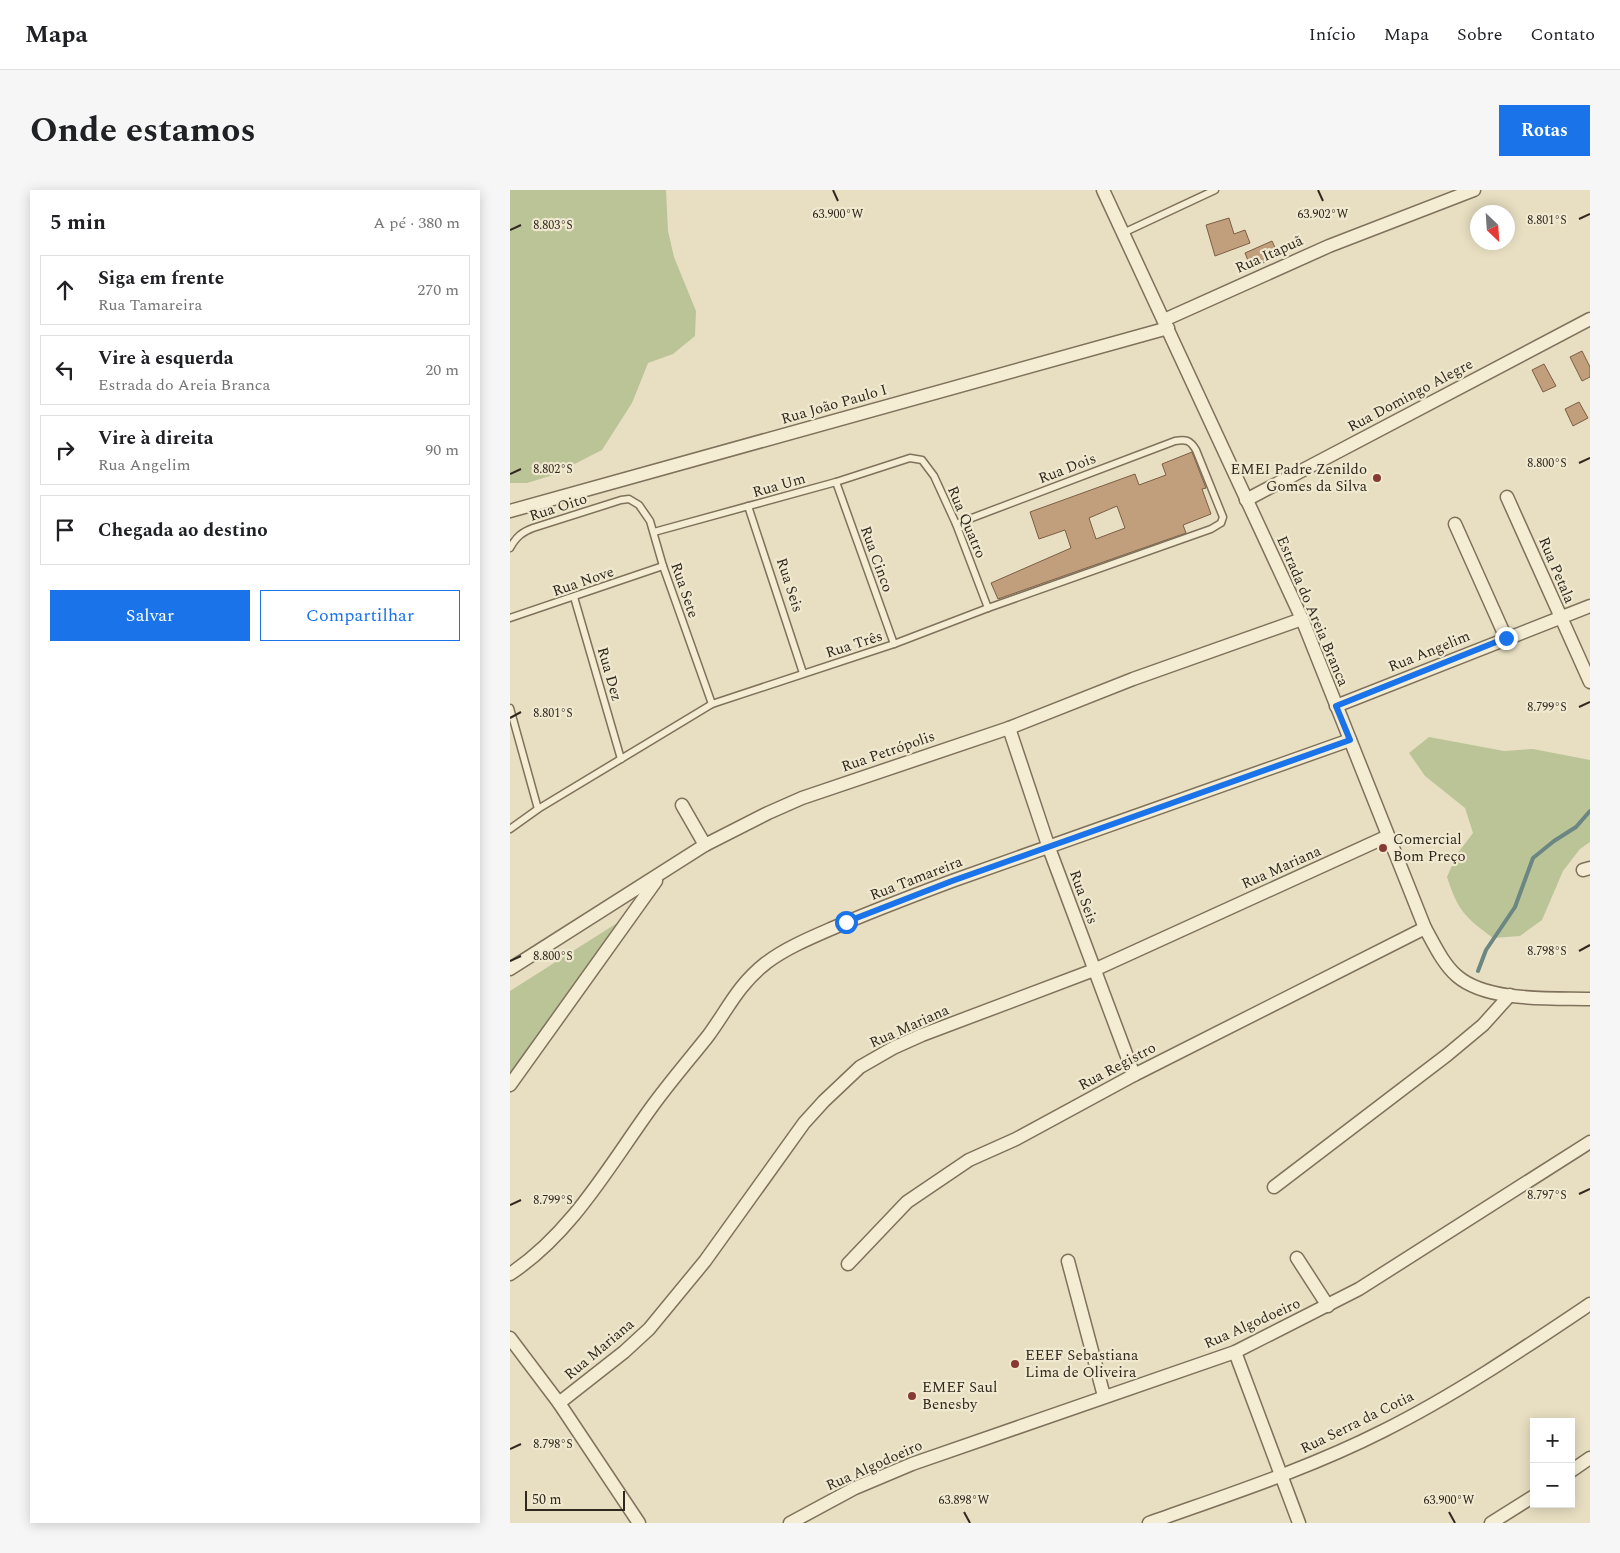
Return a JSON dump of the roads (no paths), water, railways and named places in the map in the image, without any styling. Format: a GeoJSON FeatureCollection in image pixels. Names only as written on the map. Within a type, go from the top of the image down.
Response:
{"type":"FeatureCollection","features":[{"type":"Feature","properties":{"kind":"street","name":"Estrada do Areia Branca"},"geometry":{"type":"LineString","coordinates":[[1103,190],[1302,619],[1425,928],[1449,968],[1458,977],[1484,991],[1510,995],[1590,1000]]}},
{"type":"Feature","properties":{"kind":"street","name":"Rua Itapuã"},"geometry":{"type":"LineString","coordinates":[[1166,324],[1330,246],[1474,190]]}},
{"type":"Feature","properties":{"kind":"street","name":"Rua Domingo Alegre"},"geometry":{"type":"LineString","coordinates":[[1246,500],[1590,319]]}},
{"type":"Feature","properties":{"kind":"street","name":"Rua João Paulo I"},"geometry":{"type":"LineString","coordinates":[[510,511],[1166,324]]}},
{"type":"Feature","properties":{"kind":"street","name":"Rua Petala"},"geometry":{"type":"LineString","coordinates":[[1507,497],[1560,619],[1590,682]]}},
{"type":"Feature","properties":{"kind":"street"},"geometry":{"type":"LineString","coordinates":[[1455,524],[1506,638]]}},
{"type":"Feature","properties":{"kind":"street","name":"Rua Angelim"},"geometry":{"type":"LineString","coordinates":[[1336,706],[1590,606]]}},
{"type":"Feature","properties":{"kind":"street","name":"Rua Petrópolis"},"geometry":{"type":"LineString","coordinates":[[510,969],[705,845],[768,813],[802,798],[1010,728],[1132,679],[1302,619]]}},
{"type":"Feature","properties":{"kind":"street","name":"Rua Seis"},"geometry":{"type":"LineString","coordinates":[[1010,728],[1049,848],[1134,1075]]}},
{"type":"Feature","properties":{"kind":"street","name":"Rua Tamareira"},"geometry":{"type":"LineString","coordinates":[[510,1274],[560,1230],[602,1180],[651,1108],[709,1034],[736,992],[766,964],[795,945],[855,918],[952,881],[1350,740]]}},
{"type":"Feature","properties":{"kind":"street"},"geometry":{"type":"LineString","coordinates":[[682,805],[705,845]]}},
{"type":"Feature","properties":{"kind":"street","name":"Rua Mariana"},"geometry":{"type":"LineString","coordinates":[[559,1403],[624,1352],[649,1329],[705,1261],[804,1123],[860,1067],[893,1048],[1094,970],[1388,836]]}},
{"type":"Feature","properties":{"kind":"street"},"geometry":{"type":"LineString","coordinates":[[510,1085],[662,873]]}},
{"type":"Feature","properties":{"kind":"street","name":"Rua Registro"},"geometry":{"type":"LineString","coordinates":[[848,1264],[907,1202],[970,1160],[1016,1139],[1134,1075],[1425,928]]}},
{"type":"Feature","properties":{"kind":"street"},"geometry":{"type":"LineString","coordinates":[[1274,1187],[1447,1055],[1483,1025],[1510,995]]}},
{"type":"Feature","properties":{"kind":"street","name":"Rua Algodoeiro"},"geometry":{"type":"LineString","coordinates":[[790,1523],[855,1488],[912,1464],[1235,1352],[1328,1306],[1444,1237],[1590,1142]]}},
{"type":"Feature","properties":{"kind":"street"},"geometry":{"type":"LineString","coordinates":[[1297,1258],[1328,1306]]}},
{"type":"Feature","properties":{"kind":"street"},"geometry":{"type":"LineString","coordinates":[[1068,1261],[1104,1396]]}},
{"type":"Feature","properties":{"kind":"street","name":"Rua Serra da Cotia"},"geometry":{"type":"LineString","coordinates":[[1149,1523],[1282,1475],[1382,1432],[1483,1374],[1590,1304]]}},
{"type":"Feature","properties":{"kind":"street"},"geometry":{"type":"LineString","coordinates":[[510,1338],[559,1403],[639,1523]]}},
{"type":"Feature","properties":{"kind":"street"},"geometry":{"type":"LineString","coordinates":[[1235,1352],[1299,1523]]}},
{"type":"Feature","properties":{"kind":"street"},"geometry":{"type":"LineString","coordinates":[[1575,1468],[1590,1458]]}},
{"type":"Feature","properties":{"kind":"street"},"geometry":{"type":"LineString","coordinates":[[1491,1523],[1530,1499]]}},
{"type":"Feature","properties":{"kind":"lane"},"geometry":{"type":"LineString","coordinates":[[1123,233],[1215,190]]}},
{"type":"Feature","properties":{"kind":"lane","name":"Rua Dois"},"geometry":{"type":"LineString","coordinates":[[956,524],[1175,441],[1188,440],[1196,450],[1221,509],[1222,520]]}},
{"type":"Feature","properties":{"kind":"lane","name":"Rua Quatro"},"geometry":{"type":"LineString","coordinates":[[910,458],[922,460],[927,465],[956,524],[988,608]]}},
{"type":"Feature","properties":{"kind":"lane","name":"Rua Um"},"geometry":{"type":"LineString","coordinates":[[654,532],[836,482],[910,458]]}},
{"type":"Feature","properties":{"kind":"lane","name":"Rua Cinco"},"geometry":{"type":"LineString","coordinates":[[836,482],[894,644]]}},
{"type":"Feature","properties":{"kind":"lane","name":"Rua Sete"},"geometry":{"type":"LineString","coordinates":[[621,500],[632,500],[642,508],[654,532],[663,566],[712,704]]}},
{"type":"Feature","properties":{"kind":"lane","name":"Rua Oito"},"geometry":{"type":"LineString","coordinates":[[510,548],[514,539],[523,532],[621,500]]}},
{"type":"Feature","properties":{"kind":"lane","name":"Rua Seis"},"geometry":{"type":"LineString","coordinates":[[748,506],[802,673]]}},
{"type":"Feature","properties":{"kind":"lane","name":"Rua Três"},"geometry":{"type":"LineString","coordinates":[[510,829],[538,809],[712,704],[894,644],[988,608],[1211,529],[1222,520]]}},
{"type":"Feature","properties":{"kind":"lane","name":"Rua Nove"},"geometry":{"type":"LineString","coordinates":[[510,618],[663,566]]}},
{"type":"Feature","properties":{"kind":"lane","name":"Rua Dez"},"geometry":{"type":"LineString","coordinates":[[574,597],[621,758]]}},
{"type":"Feature","properties":{"kind":"lane"},"geometry":{"type":"LineString","coordinates":[[510,708],[538,809]]}},
{"type":"Feature","properties":{"kind":"waterway"},"geometry":{"type":"LineString","coordinates":[[1478,971],[1486,950],[1515,907],[1533,858],[1554,841],[1576,827],[1590,811]]}},
{"type":"Feature","properties":{"kind":"place","name":"EMEI Padre Zenildo Gomes da Silva"},"geometry":{"type":"Point","coordinates":[1377,478]}},
{"type":"Feature","properties":{"kind":"place","name":"Comercial Bom Preço"},"geometry":{"type":"Point","coordinates":[1383,848]}},
{"type":"Feature","properties":{"kind":"place","name":"EEEF Sebastiana Lima de Oliveira"},"geometry":{"type":"Point","coordinates":[1015,1364]}},
{"type":"Feature","properties":{"kind":"place","name":"EMEF Saul Benesby"},"geometry":{"type":"Point","coordinates":[912,1396]}}]}
